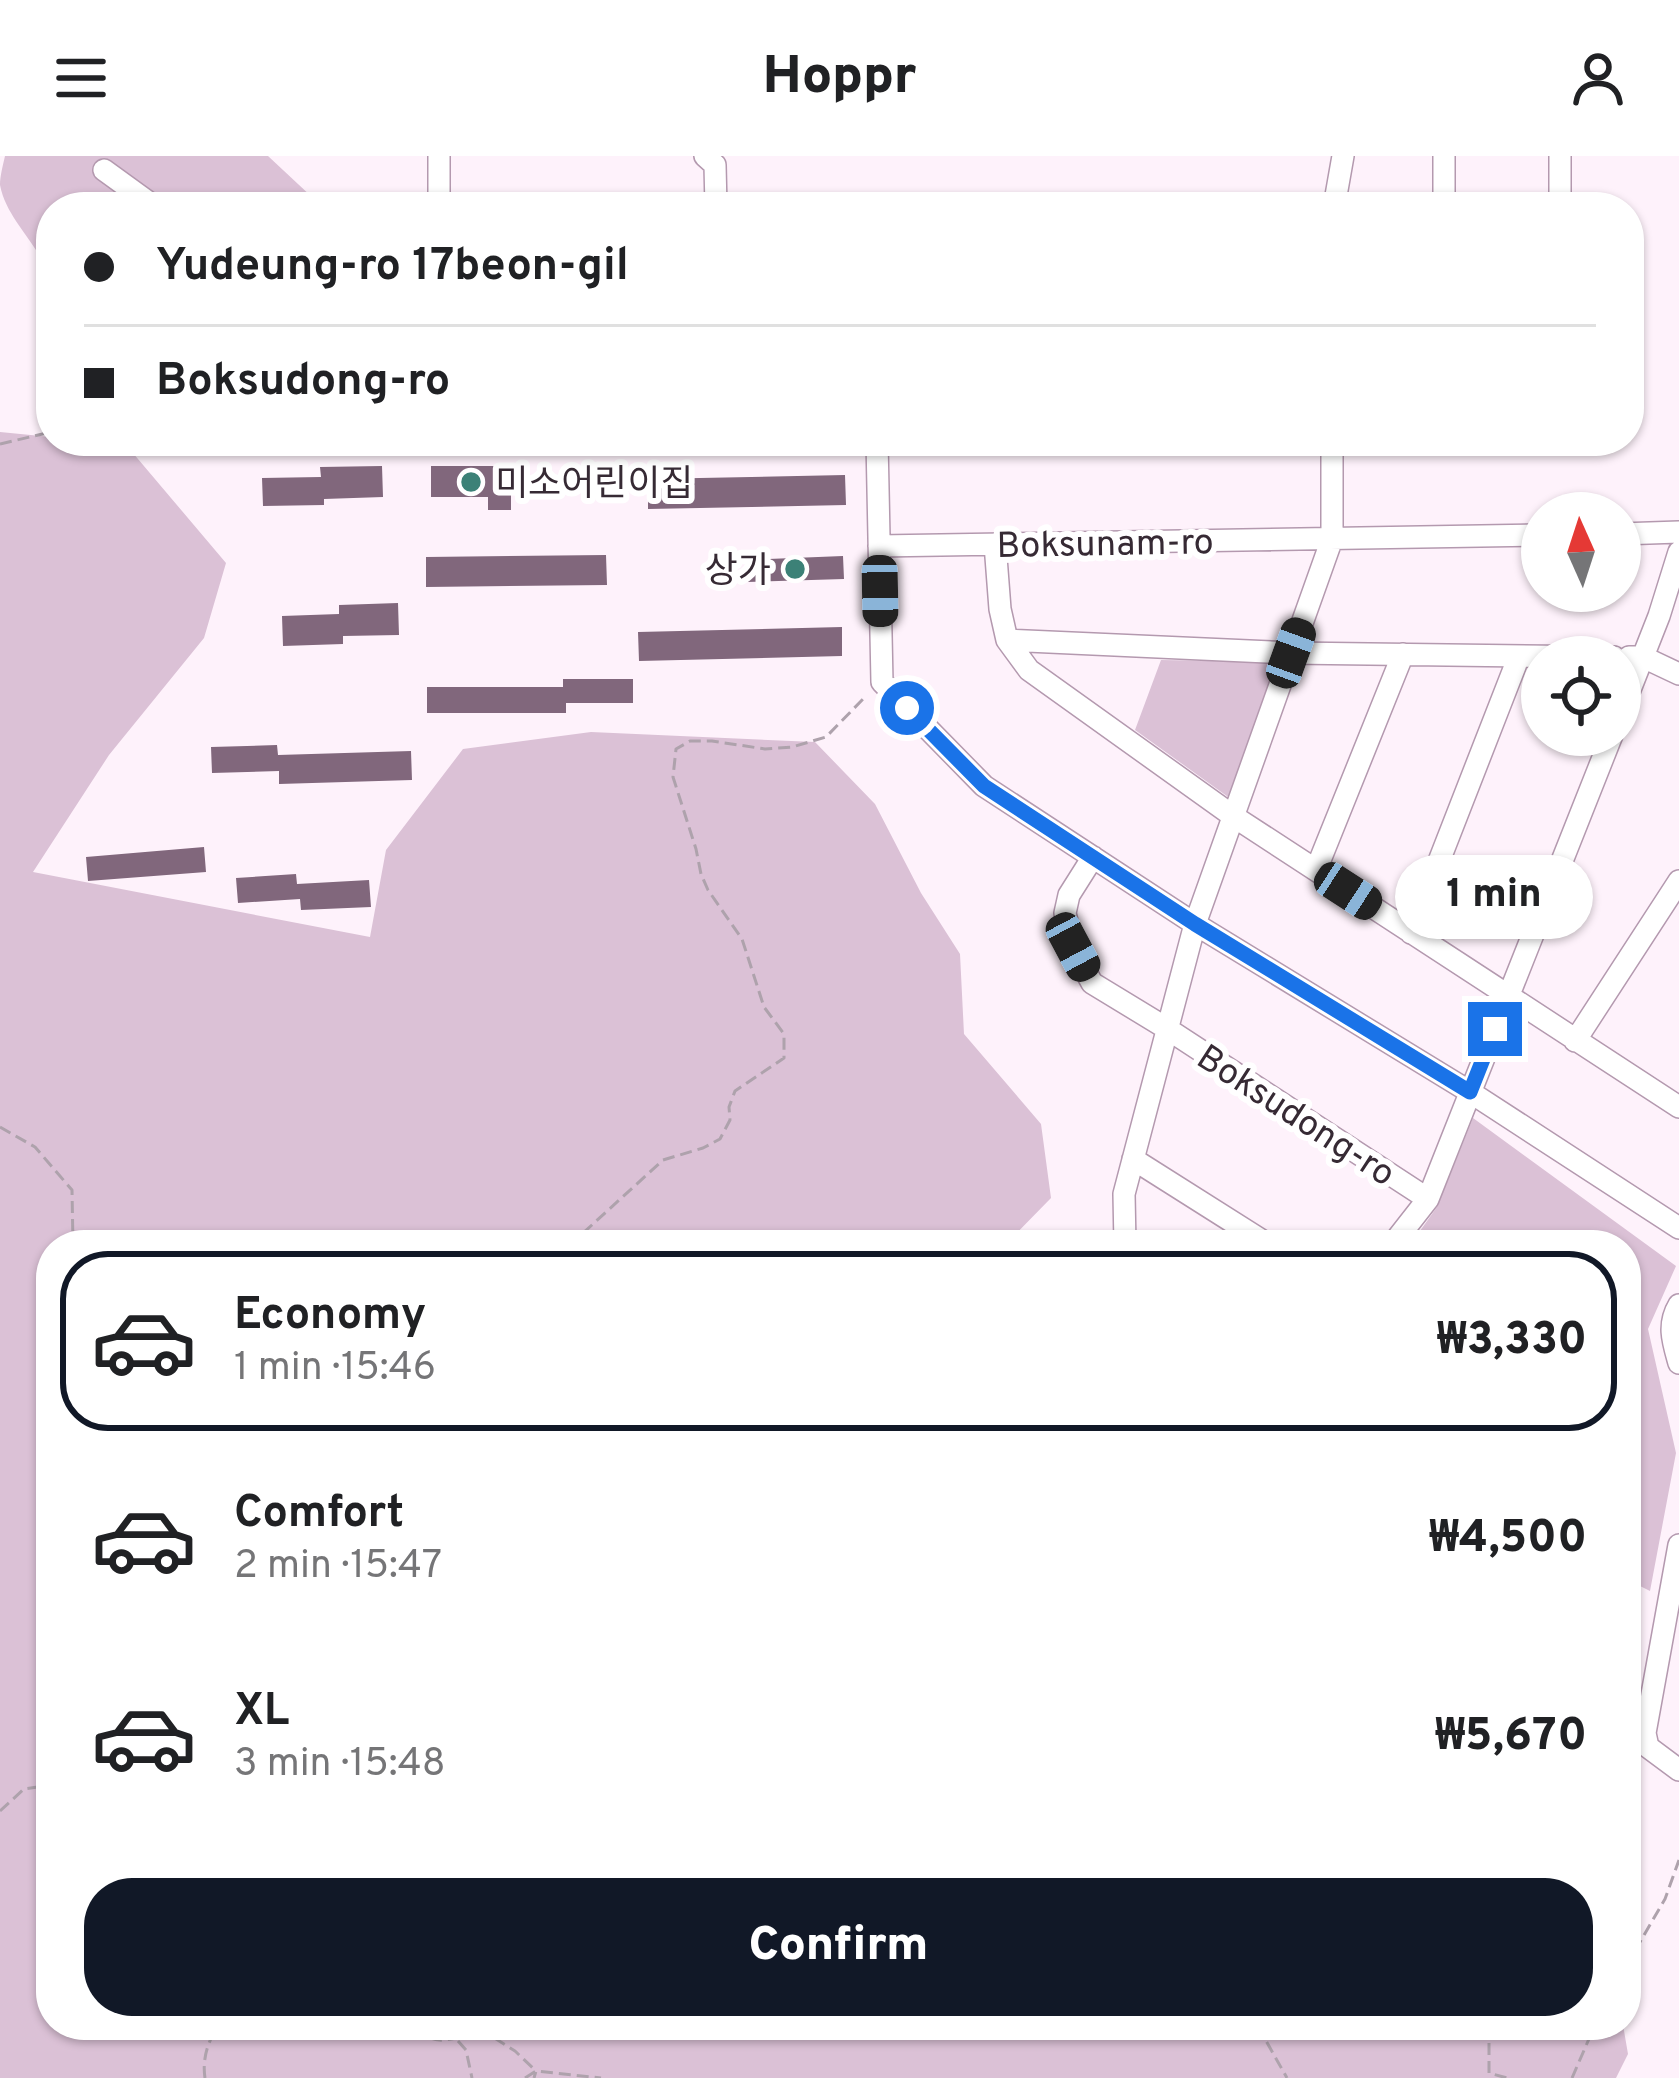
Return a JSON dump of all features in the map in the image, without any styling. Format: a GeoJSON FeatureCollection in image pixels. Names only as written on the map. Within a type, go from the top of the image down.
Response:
{"type":"FeatureCollection","features":[{"type":"Feature","properties":{"kind":"street"},"geometry":{"type":"LineString","coordinates":[[439,156],[439,192]]}},
{"type":"Feature","properties":{"kind":"street"},"geometry":{"type":"LineString","coordinates":[[705,156],[716,165],[716,192]]}},
{"type":"Feature","properties":{"kind":"street"},"geometry":{"type":"LineString","coordinates":[[1336,192],[1342,156]]}},
{"type":"Feature","properties":{"kind":"street"},"geometry":{"type":"LineString","coordinates":[[1444,156],[1444,192]]}},
{"type":"Feature","properties":{"kind":"street"},"geometry":{"type":"LineString","coordinates":[[1560,156],[1560,192]]}},
{"type":"Feature","properties":{"kind":"street"},"geometry":{"type":"LineString","coordinates":[[104,170],[134,192]]}},
{"type":"Feature","properties":{"kind":"street"},"geometry":{"type":"LineString","coordinates":[[877,456],[881,682],[984,786],[1679,1228]]}},
{"type":"Feature","properties":{"kind":"street"},"geometry":{"type":"LineString","coordinates":[[1332,456],[1332,539]]}},
{"type":"Feature","properties":{"kind":"street"},"geometry":{"type":"LineString","coordinates":[[1641,533],[1679,532]]}},
{"type":"Feature","properties":{"kind":"street","name":"Boksunam-ro"},"geometry":{"type":"LineString","coordinates":[[879,546],[1521,535]]}},
{"type":"Feature","properties":{"kind":"street","name":"Boksudong-ro"},"geometry":{"type":"LineString","coordinates":[[1124,1230],[1124,1194],[1195,924],[1332,539]]}},
{"type":"Feature","properties":{"kind":"street"},"geometry":{"type":"LineString","coordinates":[[995,544],[1007,640],[1029,670],[1233,815],[1575,1041],[1678,1102]]}},
{"type":"Feature","properties":{"kind":"street"},"geometry":{"type":"LineString","coordinates":[[1637,636],[1679,553]]}},
{"type":"Feature","properties":{"kind":"street"},"geometry":{"type":"LineString","coordinates":[[1007,640],[1291,653],[1519,656],[1411,933]]}},
{"type":"Feature","properties":{"kind":"street"},"geometry":{"type":"LineString","coordinates":[[1316,870],[1403,654]]}},
{"type":"Feature","properties":{"kind":"street"},"geometry":{"type":"LineString","coordinates":[[1641,662],[1679,674]]}},
{"type":"Feature","properties":{"kind":"street","name":"Boksudong-ro"},"geometry":{"type":"LineString","coordinates":[[1404,1230],[1428,1199],[1604,756]]}},
{"type":"Feature","properties":{"kind":"street","name":"Boksudong-ro"},"geometry":{"type":"LineString","coordinates":[[1093,857],[1069,896],[1065,913],[1073,947],[1092,983],[1428,1199]]}},
{"type":"Feature","properties":{"kind":"street"},"geometry":{"type":"LineString","coordinates":[[1575,1041],[1679,881]]}},
{"type":"Feature","properties":{"kind":"street"},"geometry":{"type":"LineString","coordinates":[[1133,1159],[1244,1230]]}},
{"type":"Feature","properties":{"kind":"street"},"geometry":{"type":"LineString","coordinates":[[1679,1305],[1672,1317],[1672,1336],[1679,1364]]}},
{"type":"Feature","properties":{"kind":"street"},"geometry":{"type":"LineString","coordinates":[[1679,1545],[1645,1733],[1648,1747],[1679,1770]]}},
{"type":"Feature","properties":{"kind":"street"},"geometry":{"type":"LineString","coordinates":[[1661,1642],[1679,1617]]}},
{"type":"Feature","properties":{"kind":"path"},"geometry":{"type":"LineString","coordinates":[[0,444],[36,436]]}},
{"type":"Feature","properties":{"kind":"path"},"geometry":{"type":"LineString","coordinates":[[587,1230],[664,1160],[720,1138],[730,1120],[735,1090],[784,1058],[784,1034],[764,1007],[742,939],[701,874],[673,776],[676,748],[690,741],[712,741],[765,749],[826,737],[881,682]]}},
{"type":"Feature","properties":{"kind":"path"},"geometry":{"type":"LineString","coordinates":[[0,1126],[35,1147],[72,1190],[73,1230]]}},
{"type":"Feature","properties":{"kind":"path"},"geometry":{"type":"LineString","coordinates":[[0,1811],[24,1789],[36,1787]]}},
{"type":"Feature","properties":{"kind":"path"},"geometry":{"type":"LineString","coordinates":[[1641,1940],[1665,1899],[1679,1860]]}},
{"type":"Feature","properties":{"kind":"path"},"geometry":{"type":"LineString","coordinates":[[205,2078],[209,2040]]}},
{"type":"Feature","properties":{"kind":"path"},"geometry":{"type":"LineString","coordinates":[[458,2040],[466,2050],[472,2078]]}},
{"type":"Feature","properties":{"kind":"path"},"geometry":{"type":"LineString","coordinates":[[497,2040],[535,2075]]}},
{"type":"Feature","properties":{"kind":"path"},"geometry":{"type":"LineString","coordinates":[[1266,2040],[1287,2078]]}},
{"type":"Feature","properties":{"kind":"path"},"geometry":{"type":"LineString","coordinates":[[1489,2040],[1489,2073],[1507,2078]]}},
{"type":"Feature","properties":{"kind":"path"},"geometry":{"type":"LineString","coordinates":[[1572,2078],[1588,2040]]}},
{"type":"Feature","properties":{"kind":"path"},"geometry":{"type":"LineString","coordinates":[[525,2078],[601,2078]]}},
{"type":"Feature","properties":{"kind":"shaded area"},"geometry":{"type":"Polygon","coordinates":[[[5,156],[268,156],[307,192],[36,192],[36,250],[0,185],[5,156]]]}},
{"type":"Feature","properties":{"kind":"shaded area"},"geometry":{"type":"Polygon","coordinates":[[[0,432],[36,436],[36,456],[135,456],[226,563],[204,638],[109,755],[33,872],[370,937],[386,850],[463,749],[591,732],[815,742],[875,804],[921,893],[960,954],[964,1034],[1041,1124],[1051,1198],[1020,1230],[36,1230],[36,2040],[1626,2040],[1628,2054],[1616,2078],[0,2078],[0,432]]]}},
{"type":"Feature","properties":{"kind":"shaded area"},"geometry":{"type":"Polygon","coordinates":[[[1161,660],[1288,662],[1231,799],[1135,730],[1161,660]]]}},
{"type":"Feature","properties":{"kind":"shaded area"},"geometry":{"type":"Polygon","coordinates":[[[1473,1118],[1627,1230],[1421,1230],[1437,1207],[1473,1118]]]}},
{"type":"Feature","properties":{"kind":"shaded area"},"geometry":{"type":"Polygon","coordinates":[[[1641,1240],[1676,1266],[1648,1329],[1676,1453],[1650,1591],[1641,1586],[1641,1240]]]}},
{"type":"Feature","properties":{"kind":"building"},"geometry":{"type":"Polygon","coordinates":[[[382,466],[383,497],[263,506],[262,478],[321,477],[320,467],[382,466]]]}},
{"type":"Feature","properties":{"kind":"building","name":"미소어린이집"},"geometry":{"type":"Polygon","coordinates":[[[431,466],[511,466],[511,510],[488,510],[488,497],[431,497],[431,466]]]}},
{"type":"Feature","properties":{"kind":"building"},"geometry":{"type":"Polygon","coordinates":[[[845,475],[846,505],[648,509],[648,479],[845,475]]]}},
{"type":"Feature","properties":{"kind":"building"},"geometry":{"type":"Polygon","coordinates":[[[606,555],[607,585],[426,587],[426,557],[606,555]]]}},
{"type":"Feature","properties":{"kind":"building","name":"상가"},"geometry":{"type":"Polygon","coordinates":[[[843,556],[844,579],[747,582],[746,560],[843,556]]]}},
{"type":"Feature","properties":{"kind":"building"},"geometry":{"type":"Polygon","coordinates":[[[398,603],[399,635],[343,636],[343,644],[283,646],[282,616],[339,614],[339,605],[398,603]]]}},
{"type":"Feature","properties":{"kind":"building"},"geometry":{"type":"Polygon","coordinates":[[[842,627],[842,656],[639,661],[638,632],[842,627]]]}},
{"type":"Feature","properties":{"kind":"building"},"geometry":{"type":"Polygon","coordinates":[[[563,679],[633,679],[633,703],[566,703],[566,713],[427,713],[427,687],[563,687],[563,679]]]}},
{"type":"Feature","properties":{"kind":"building"},"geometry":{"type":"Polygon","coordinates":[[[277,745],[278,755],[411,751],[412,780],[279,784],[279,771],[212,773],[211,747],[277,745]]]}},
{"type":"Feature","properties":{"kind":"building"},"geometry":{"type":"Polygon","coordinates":[[[204,847],[206,872],[88,881],[86,857],[204,847]]]}},
{"type":"Feature","properties":{"kind":"building"},"geometry":{"type":"Polygon","coordinates":[[[296,874],[297,884],[369,880],[371,907],[301,910],[300,899],[238,903],[236,878],[296,874]]]}},
{"type":"Feature","properties":{"kind":"place","name":"미소어린이집"},"geometry":{"type":"Point","coordinates":[471,482]}},
{"type":"Feature","properties":{"kind":"place","name":"상가"},"geometry":{"type":"Point","coordinates":[795,569]}},
{"type":"Feature","properties":{"kind":"route"},"geometry":{"type":"LineString","coordinates":[[907,708],[984,786],[1195,924],[1470,1092],[1495,1029]]}}]}
